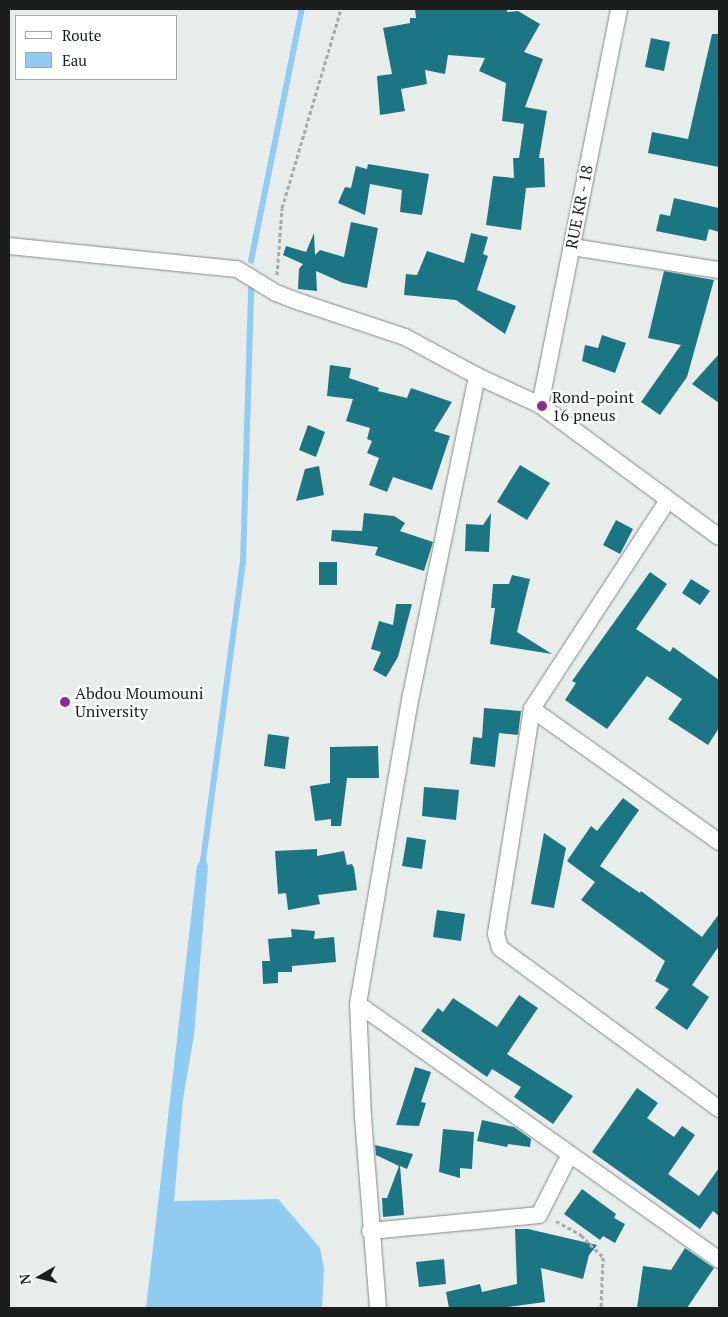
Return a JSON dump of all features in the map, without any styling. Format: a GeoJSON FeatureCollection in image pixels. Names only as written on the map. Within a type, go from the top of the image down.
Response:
{"type":"FeatureCollection","features":[{"type":"Feature","properties":{"kind":"street","name":"RUE KR - 18"},"geometry":{"type":"LineString","coordinates":[[540,405],[619,9]]}},
{"type":"Feature","properties":{"kind":"street"},"geometry":{"type":"LineString","coordinates":[[9,246],[237,269],[276,292],[405,337],[477,376],[540,405],[719,537]]}},
{"type":"Feature","properties":{"kind":"street"},"geometry":{"type":"LineString","coordinates":[[572,246],[719,270]]}},
{"type":"Feature","properties":{"kind":"street"},"geometry":{"type":"LineString","coordinates":[[378,1308],[370,1231],[358,1004],[411,694],[477,376]]}},
{"type":"Feature","properties":{"kind":"street"},"geometry":{"type":"LineString","coordinates":[[668,500],[532,709],[497,942],[719,1109]]}},
{"type":"Feature","properties":{"kind":"street"},"geometry":{"type":"LineString","coordinates":[[532,709],[719,842]]}},
{"type":"Feature","properties":{"kind":"street"},"geometry":{"type":"LineString","coordinates":[[358,1004],[719,1260]]}},
{"type":"Feature","properties":{"kind":"street"},"geometry":{"type":"LineString","coordinates":[[370,1231],[539,1215],[570,1154]]}},
{"type":"Feature","properties":{"kind":"path"},"geometry":{"type":"LineString","coordinates":[[276,292],[282,208],[341,9]]}},
{"type":"Feature","properties":{"kind":"path"},"geometry":{"type":"LineString","coordinates":[[539,1215],[574,1231],[600,1251],[604,1264],[602,1308]]}},
{"type":"Feature","properties":{"kind":"water"},"geometry":{"type":"Polygon","coordinates":[[[204,854],[208,866],[194,1035],[183,1099],[174,1201],[278,1199],[320,1248],[324,1268],[322,1308],[146,1308],[197,866],[204,854]]]}},
{"type":"Feature","properties":{"kind":"building"},"geometry":{"type":"Polygon","coordinates":[[[415,9],[507,9],[507,12],[518,11],[540,24],[524,52],[543,59],[525,107],[547,111],[539,158],[544,158],[545,187],[526,188],[521,230],[486,225],[493,176],[514,178],[513,158],[519,158],[524,124],[502,121],[506,83],[479,71],[485,58],[448,55],[445,74],[425,70],[427,84],[401,89],[405,111],[380,115],[377,76],[392,74],[383,28],[410,23],[410,18],[416,18],[415,9]]]}},
{"type":"Feature","properties":{"kind":"building"},"geometry":{"type":"Polygon","coordinates":[[[712,34],[719,34],[719,167],[648,153],[652,132],[688,139],[712,34]]]}},
{"type":"Feature","properties":{"kind":"building"},"geometry":{"type":"Polygon","coordinates":[[[651,38],[670,42],[664,71],[645,67],[651,38]]]}},
{"type":"Feature","properties":{"kind":"building"},"geometry":{"type":"Polygon","coordinates":[[[368,164],[429,174],[422,215],[400,212],[402,190],[370,184],[365,215],[338,203],[345,187],[351,188],[356,166],[367,169],[368,164]]]}},
{"type":"Feature","properties":{"kind":"building"},"geometry":{"type":"Polygon","coordinates":[[[674,198],[719,208],[719,232],[709,229],[706,241],[656,231],[660,214],[670,216],[674,198]]]}},
{"type":"Feature","properties":{"kind":"building"},"geometry":{"type":"Polygon","coordinates":[[[351,222],[378,228],[367,288],[343,283],[316,271],[317,291],[298,289],[299,269],[303,264],[283,255],[286,246],[306,252],[314,233],[315,255],[320,250],[344,257],[351,222]]]}},
{"type":"Feature","properties":{"kind":"building"},"geometry":{"type":"Polygon","coordinates":[[[471,233],[488,237],[483,254],[488,256],[477,290],[516,306],[505,334],[456,300],[404,295],[406,274],[417,275],[427,251],[464,263],[471,233]]]}},
{"type":"Feature","properties":{"kind":"building"},"geometry":{"type":"Polygon","coordinates":[[[664,271],[714,280],[687,377],[660,415],[641,402],[681,345],[648,338],[664,271]]]}},
{"type":"Feature","properties":{"kind":"building"},"geometry":{"type":"Polygon","coordinates":[[[602,335],[626,343],[615,373],[582,361],[585,345],[598,348],[602,335]]]}},
{"type":"Feature","properties":{"kind":"building"},"geometry":{"type":"Polygon","coordinates":[[[719,354],[719,403],[692,384],[719,354]]]}},
{"type":"Feature","properties":{"kind":"building"},"geometry":{"type":"Polygon","coordinates":[[[330,365],[351,368],[349,378],[379,388],[378,391],[407,398],[411,388],[452,402],[434,431],[450,436],[432,490],[393,477],[387,492],[369,485],[379,458],[367,453],[372,441],[367,439],[370,428],[346,421],[353,399],[327,396],[330,365]]]}},
{"type":"Feature","properties":{"kind":"building"},"geometry":{"type":"Polygon","coordinates":[[[308,425],[325,432],[316,457],[299,450],[308,425]]]}},
{"type":"Feature","properties":{"kind":"building"},"geometry":{"type":"Polygon","coordinates":[[[520,465],[550,483],[527,520],[497,502],[520,465]]]}},
{"type":"Feature","properties":{"kind":"building"},"geometry":{"type":"Polygon","coordinates":[[[319,466],[324,495],[296,501],[305,469],[319,466]]]}},
{"type":"Feature","properties":{"kind":"building"},"geometry":{"type":"Polygon","coordinates":[[[364,513],[394,516],[405,523],[400,531],[433,542],[424,571],[375,555],[378,547],[331,541],[332,530],[362,531],[364,513]]]}},
{"type":"Feature","properties":{"kind":"building"},"geometry":{"type":"Polygon","coordinates":[[[491,513],[489,552],[465,551],[466,524],[483,525],[491,513]]]}},
{"type":"Feature","properties":{"kind":"building"},"geometry":{"type":"Polygon","coordinates":[[[616,520],[633,529],[620,554],[603,545],[616,520]]]}},
{"type":"Feature","properties":{"kind":"building"},"geometry":{"type":"Polygon","coordinates":[[[319,562],[337,562],[337,585],[319,585],[319,562]]]}},
{"type":"Feature","properties":{"kind":"building"},"geometry":{"type":"Polygon","coordinates":[[[650,572],[667,584],[636,629],[670,652],[673,647],[719,680],[719,728],[708,745],[668,719],[682,699],[647,676],[607,729],[565,700],[576,683],[572,681],[650,572]]]}},
{"type":"Feature","properties":{"kind":"building"},"geometry":{"type":"Polygon","coordinates":[[[512,575],[530,579],[517,632],[552,654],[490,644],[495,608],[491,608],[493,584],[509,584],[512,575]]]}},
{"type":"Feature","properties":{"kind":"building"},"geometry":{"type":"Polygon","coordinates":[[[691,579],[710,591],[700,605],[682,593],[691,579]]]}},
{"type":"Feature","properties":{"kind":"building"},"geometry":{"type":"Polygon","coordinates":[[[396,604],[412,604],[398,657],[386,677],[373,670],[381,652],[371,649],[379,621],[393,625],[396,604]]]}},
{"type":"Feature","properties":{"kind":"building"},"geometry":{"type":"Polygon","coordinates":[[[484,708],[521,711],[518,735],[499,733],[495,767],[470,764],[473,737],[482,738],[484,708]]]}},
{"type":"Feature","properties":{"kind":"building"},"geometry":{"type":"Polygon","coordinates":[[[268,734],[289,737],[285,769],[264,766],[268,734]]]}},
{"type":"Feature","properties":{"kind":"building"},"geometry":{"type":"Polygon","coordinates":[[[378,746],[379,778],[347,778],[341,826],[331,826],[331,819],[315,821],[310,786],[330,783],[330,747],[378,746]]]}},
{"type":"Feature","properties":{"kind":"building"},"geometry":{"type":"Polygon","coordinates":[[[424,787],[459,790],[456,820],[422,816],[424,787]]]}},
{"type":"Feature","properties":{"kind":"building"},"geometry":{"type":"Polygon","coordinates":[[[623,798],[639,810],[600,866],[640,893],[641,891],[702,937],[719,914],[719,946],[692,985],[709,997],[687,1030],[655,1008],[669,989],[655,981],[665,961],[581,900],[595,882],[567,861],[591,826],[597,831],[623,798]]]}},
{"type":"Feature","properties":{"kind":"building"},"geometry":{"type":"Polygon","coordinates":[[[544,833],[566,848],[554,908],[531,904],[544,833]]]}},
{"type":"Feature","properties":{"kind":"building"},"geometry":{"type":"Polygon","coordinates":[[[407,837],[426,840],[422,869],[402,866],[407,837]]]}},
{"type":"Feature","properties":{"kind":"building"},"geometry":{"type":"Polygon","coordinates":[[[317,849],[317,856],[344,851],[347,865],[352,864],[354,868],[357,890],[318,895],[320,904],[288,910],[286,893],[278,894],[275,851],[317,849]]]}},
{"type":"Feature","properties":{"kind":"building"},"geometry":{"type":"Polygon","coordinates":[[[437,910],[465,914],[461,941],[433,937],[437,910]]]}},
{"type":"Feature","properties":{"kind":"building"},"geometry":{"type":"Polygon","coordinates":[[[291,929],[315,931],[314,939],[334,937],[336,962],[292,966],[292,972],[278,972],[278,983],[263,984],[262,961],[270,961],[268,939],[292,937],[291,929]]]}},
{"type":"Feature","properties":{"kind":"building"},"geometry":{"type":"Polygon","coordinates":[[[519,995],[538,1008],[507,1054],[573,1096],[553,1124],[514,1097],[521,1087],[492,1069],[487,1077],[421,1031],[438,1008],[443,1012],[453,998],[497,1027],[519,995]]]}},
{"type":"Feature","properties":{"kind":"building"},"geometry":{"type":"Polygon","coordinates":[[[415,1067],[431,1072],[421,1102],[426,1103],[419,1126],[396,1125],[415,1067]]]}},
{"type":"Feature","properties":{"kind":"building"},"geometry":{"type":"Polygon","coordinates":[[[637,1088],[658,1103],[647,1118],[674,1137],[682,1126],[695,1135],[668,1174],[699,1196],[719,1168],[719,1216],[713,1211],[700,1229],[592,1152],[637,1088]]]}},
{"type":"Feature","properties":{"kind":"building"},"geometry":{"type":"Polygon","coordinates":[[[482,1120],[514,1127],[531,1139],[530,1147],[508,1144],[507,1147],[477,1141],[482,1120]]]}},
{"type":"Feature","properties":{"kind":"building"},"geometry":{"type":"Polygon","coordinates":[[[443,1129],[474,1132],[472,1169],[460,1168],[460,1178],[439,1172],[443,1129]]]}},
{"type":"Feature","properties":{"kind":"building"},"geometry":{"type":"Polygon","coordinates":[[[375,1145],[413,1154],[407,1169],[400,1166],[404,1215],[383,1217],[382,1198],[387,1198],[399,1166],[376,1155],[375,1145]]]}},
{"type":"Feature","properties":{"kind":"building"},"geometry":{"type":"Polygon","coordinates":[[[582,1189],[616,1214],[614,1218],[625,1224],[615,1243],[603,1236],[600,1240],[564,1214],[582,1189]]]}},
{"type":"Feature","properties":{"kind":"building"},"geometry":{"type":"Polygon","coordinates":[[[515,1229],[528,1229],[597,1245],[589,1255],[583,1279],[541,1268],[545,1302],[501,1308],[449,1308],[446,1292],[480,1284],[482,1292],[517,1284],[515,1229]]]}},
{"type":"Feature","properties":{"kind":"building"},"geometry":{"type":"Polygon","coordinates":[[[685,1248],[714,1268],[687,1308],[637,1308],[643,1266],[671,1270],[685,1248]]]}},
{"type":"Feature","properties":{"kind":"building"},"geometry":{"type":"Polygon","coordinates":[[[444,1259],[446,1284],[419,1287],[416,1262],[444,1259]]]}},
{"type":"Feature","properties":{"kind":"waterway"},"geometry":{"type":"LineString","coordinates":[[251,261],[302,9]]}},
{"type":"Feature","properties":{"kind":"waterway"},"geometry":{"type":"LineString","coordinates":[[203,861],[243,563],[251,289]]}},
{"type":"Feature","properties":{"kind":"place","name":"Rond-point 16 pneus"},"geometry":{"type":"Point","coordinates":[542,406]}},
{"type":"Feature","properties":{"kind":"place","name":"Abdou Moumouni University"},"geometry":{"type":"Point","coordinates":[65,702]}}]}
